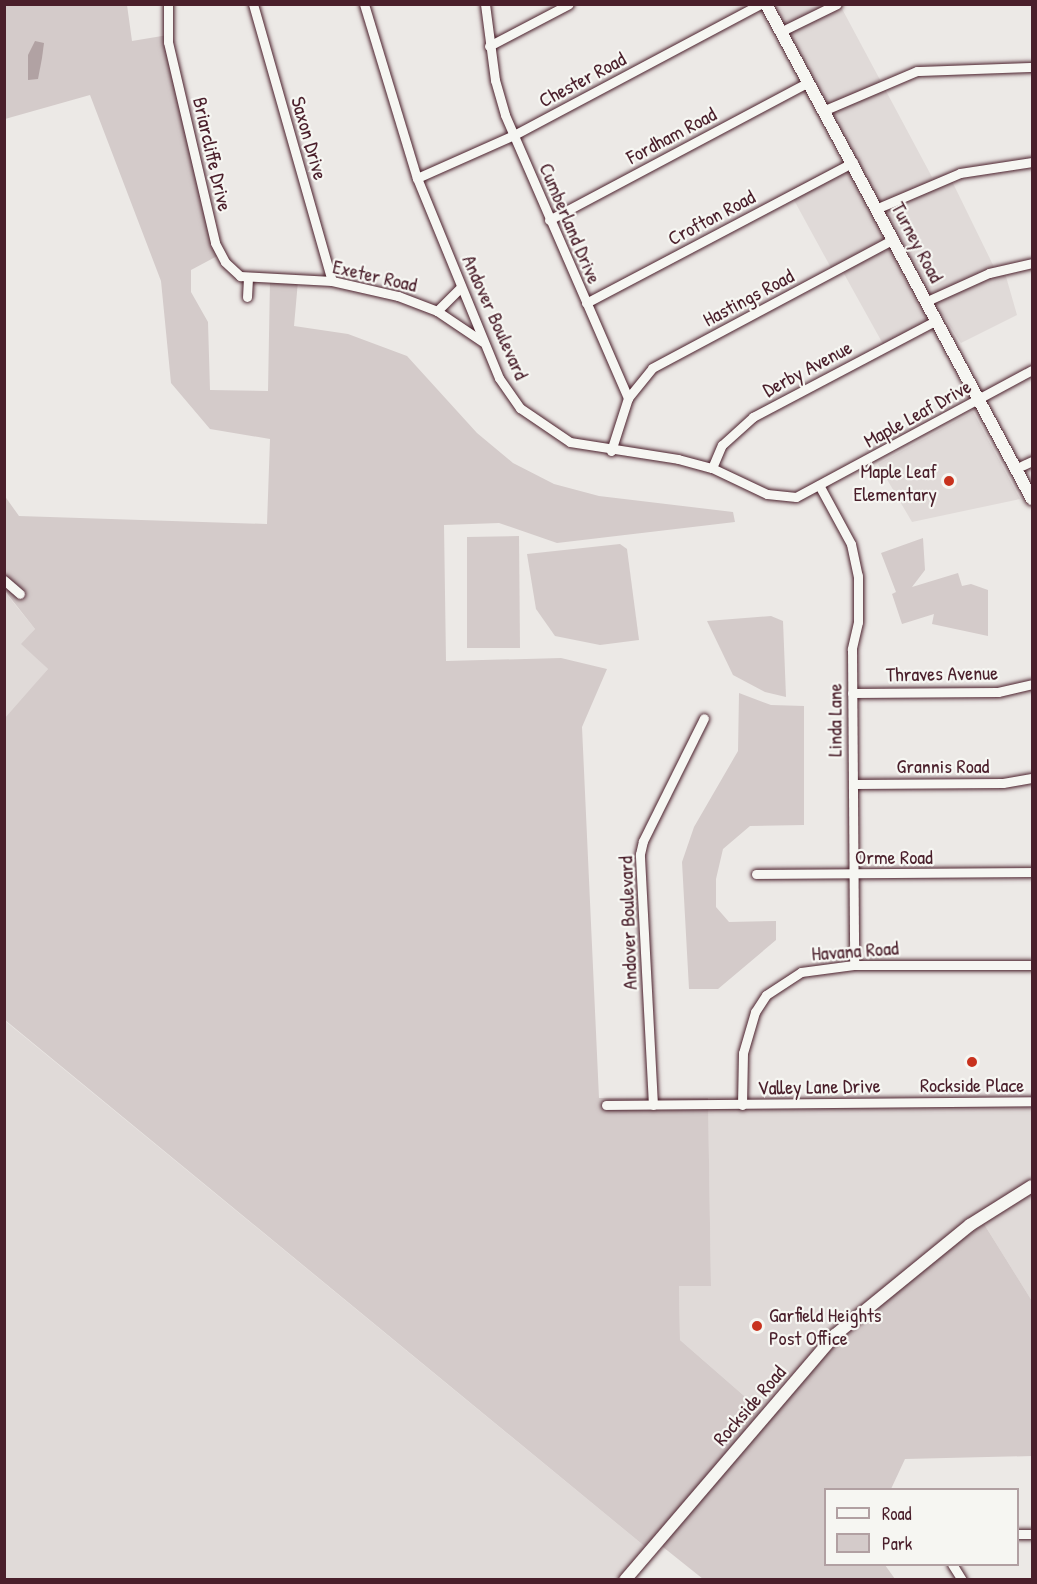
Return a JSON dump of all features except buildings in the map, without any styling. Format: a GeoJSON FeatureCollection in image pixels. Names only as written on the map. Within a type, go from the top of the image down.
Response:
{"type":"FeatureCollection","features":[{"type":"Feature","properties":{"kind":"main road","name":"Turney Road"},"geometry":{"type":"LineString","coordinates":[[766,4],[783,31],[1032,499]]}},
{"type":"Feature","properties":{"kind":"main road","name":"Rockside Road"},"geometry":{"type":"LineString","coordinates":[[625,1580],[835,1335],[970,1225],[1032,1186]]}},
{"type":"Feature","properties":{"kind":"street","name":"Briarcliffe Drive"},"geometry":{"type":"LineString","coordinates":[[168,4],[168,42],[215,243],[225,262],[240,276],[248,277]]}},
{"type":"Feature","properties":{"kind":"street","name":"Saxon Drive"},"geometry":{"type":"LineString","coordinates":[[252,4],[332,281]]}},
{"type":"Feature","properties":{"kind":"street","name":"Andover Boulevard"},"geometry":{"type":"LineString","coordinates":[[364,4],[417,177],[484,343],[500,378],[520,408],[570,442],[712,468],[784,498]]}},
{"type":"Feature","properties":{"kind":"street","name":"Cumberland Drive"},"geometry":{"type":"LineString","coordinates":[[485,4],[495,80],[514,135],[628,398]]}},
{"type":"Feature","properties":{"kind":"street"},"geometry":{"type":"LineString","coordinates":[[489,46],[569,4]]}},
{"type":"Feature","properties":{"kind":"street","name":"Chester Road"},"geometry":{"type":"LineString","coordinates":[[417,177],[514,135],[760,4]]}},
{"type":"Feature","properties":{"kind":"street"},"geometry":{"type":"LineString","coordinates":[[783,31],[837,4]]}},
{"type":"Feature","properties":{"kind":"street"},"geometry":{"type":"LineString","coordinates":[[825,110],[917,70],[1032,67]]}},
{"type":"Feature","properties":{"kind":"street","name":"Fordham Road"},"geometry":{"type":"LineString","coordinates":[[549,220],[809,82]]}},
{"type":"Feature","properties":{"kind":"street","name":"Crofton Road"},"geometry":{"type":"LineString","coordinates":[[586,303],[853,162]]}},
{"type":"Feature","properties":{"kind":"street"},"geometry":{"type":"LineString","coordinates":[[878,208],[960,173],[1032,162]]}},
{"type":"Feature","properties":{"kind":"street","name":"Hastings Road"},"geometry":{"type":"LineString","coordinates":[[628,398],[652,368],[894,239]]}},
{"type":"Feature","properties":{"kind":"street"},"geometry":{"type":"LineString","coordinates":[[927,301],[989,273],[1032,263]]}},
{"type":"Feature","properties":{"kind":"street","name":"Exeter Road"},"geometry":{"type":"LineString","coordinates":[[248,277],[332,281],[398,296],[436,311],[484,343]]}},
{"type":"Feature","properties":{"kind":"street"},"geometry":{"type":"LineString","coordinates":[[248,277],[248,297]]}},
{"type":"Feature","properties":{"kind":"street"},"geometry":{"type":"LineString","coordinates":[[436,311],[461,287]]}},
{"type":"Feature","properties":{"kind":"street","name":"Derby Avenue"},"geometry":{"type":"LineString","coordinates":[[712,468],[722,445],[753,417],[937,320]]}},
{"type":"Feature","properties":{"kind":"street","name":"Maple Leaf Drive"},"geometry":{"type":"LineString","coordinates":[[784,498],[819,486],[1032,370]]}},
{"type":"Feature","properties":{"kind":"street"},"geometry":{"type":"LineString","coordinates":[[611,451],[628,398]]}},
{"type":"Feature","properties":{"kind":"street"},"geometry":{"type":"LineString","coordinates":[[1017,468],[1032,461]]}},
{"type":"Feature","properties":{"kind":"street","name":"Linda Lane"},"geometry":{"type":"LineString","coordinates":[[819,486],[850,544],[857,564],[858,622],[852,649],[854,965]]}},
{"type":"Feature","properties":{"kind":"street"},"geometry":{"type":"LineString","coordinates":[[4,580],[20,594]]}},
{"type":"Feature","properties":{"kind":"street","name":"Thraves Avenue"},"geometry":{"type":"LineString","coordinates":[[852,693],[998,692],[1032,684]]}},
{"type":"Feature","properties":{"kind":"street","name":"Andover Boulevard"},"geometry":{"type":"LineString","coordinates":[[653,1105],[640,854],[643,841],[705,718]]}},
{"type":"Feature","properties":{"kind":"street","name":"Grannis Road"},"geometry":{"type":"LineString","coordinates":[[853,784],[1003,783],[1032,778]]}},
{"type":"Feature","properties":{"kind":"street","name":"Orme Road"},"geometry":{"type":"LineString","coordinates":[[756,873],[1032,872]]}},
{"type":"Feature","properties":{"kind":"street","name":"Havana Road"},"geometry":{"type":"LineString","coordinates":[[742,1105],[747,1029],[766,995],[801,972],[854,965],[1032,965]]}},
{"type":"Feature","properties":{"kind":"street","name":"Valley Lane Drive"},"geometry":{"type":"LineString","coordinates":[[606,1105],[1032,1101]]}},
{"type":"Feature","properties":{"kind":"street"},"geometry":{"type":"LineString","coordinates":[[953,1566],[962,1580]]}},
{"type":"Feature","properties":{"kind":"shaded area"},"geometry":{"type":"Polygon","coordinates":[[[762,5],[840,5],[932,177],[948,173],[994,267],[1003,266],[1017,315],[961,343],[943,315],[883,344],[843,272],[836,277],[789,191],[848,159],[762,5]]]}},
{"type":"Feature","properties":{"kind":"shaded area"},"geometry":{"type":"Polygon","coordinates":[[[35,41],[44,43],[42,58],[38,79],[28,80],[28,55],[35,41]]]}},
{"type":"Feature","properties":{"kind":"shaded area","name":"Maple Leaf Elementary"},"geometry":{"type":"Polygon","coordinates":[[[973,412],[1020,499],[912,522],[878,464],[973,412]]]}},
{"type":"Feature","properties":{"kind":"shaded area"},"geometry":{"type":"Polygon","coordinates":[[[4,591],[35,629],[22,644],[48,669],[4,722],[4,591]]]}},
{"type":"Feature","properties":{"kind":"shaded area"},"geometry":{"type":"Polygon","coordinates":[[[4,1020],[648,1549],[624,1579],[5,1579],[4,1020]]]}},
{"type":"Feature","properties":{"kind":"shaded area"},"geometry":{"type":"Polygon","coordinates":[[[1032,1098],[1032,1301],[984,1224],[974,1231],[970,1225],[766,1415],[680,1340],[679,1286],[711,1286],[708,1105],[1032,1098]]]}},
{"type":"Feature","properties":{"kind":"green space"},"geometry":{"type":"Polygon","coordinates":[[[5,5],[127,5],[132,41],[168,35],[221,254],[191,270],[191,292],[208,322],[210,390],[268,391],[270,279],[298,281],[294,326],[348,334],[407,356],[477,433],[513,463],[554,484],[599,496],[733,512],[735,522],[557,543],[499,523],[444,525],[446,661],[561,658],[607,669],[582,727],[599,1098],[708,1098],[711,1286],[679,1286],[680,1340],[766,1415],[835,1335],[894,1287],[984,1224],[1032,1301],[1032,1456],[905,1459],[891,1488],[824,1488],[824,1566],[886,1566],[895,1579],[703,1579],[658,1543],[648,1549],[5,1020],[5,718],[48,669],[21,644],[35,629],[5,591],[4,495],[19,516],[267,524],[270,439],[210,429],[171,383],[161,281],[90,95],[5,119],[5,5]]]}},
{"type":"Feature","properties":{"kind":"green space"},"geometry":{"type":"Polygon","coordinates":[[[519,536],[520,648],[467,648],[467,537],[519,536]]]}},
{"type":"Feature","properties":{"kind":"green space"},"geometry":{"type":"Polygon","coordinates":[[[923,538],[925,570],[912,587],[958,573],[962,586],[971,584],[988,590],[988,636],[932,624],[934,614],[902,624],[892,594],[896,592],[881,553],[923,538]]]}},
{"type":"Feature","properties":{"kind":"green space"},"geometry":{"type":"Polygon","coordinates":[[[620,544],[627,549],[639,640],[600,645],[555,636],[536,609],[527,554],[620,544]]]}},
{"type":"Feature","properties":{"kind":"green space"},"geometry":{"type":"Polygon","coordinates":[[[771,616],[783,621],[786,697],[765,692],[733,675],[707,621],[771,616]]]}},
{"type":"Feature","properties":{"kind":"green space"},"geometry":{"type":"Polygon","coordinates":[[[739,693],[771,705],[804,706],[804,825],[750,826],[723,849],[716,879],[716,907],[729,922],[776,921],[776,940],[718,989],[689,989],[682,862],[694,827],[738,751],[739,693]]]}},
{"type":"Feature","properties":{"kind":"place","name":"Maple Leaf Elementary"},"geometry":{"type":"Point","coordinates":[949,481]}},
{"type":"Feature","properties":{"kind":"place","name":"Rockside Place"},"geometry":{"type":"Point","coordinates":[972,1062]}},
{"type":"Feature","properties":{"kind":"place","name":"Garfield Heights Post Office"},"geometry":{"type":"Point","coordinates":[757,1326]}}]}
